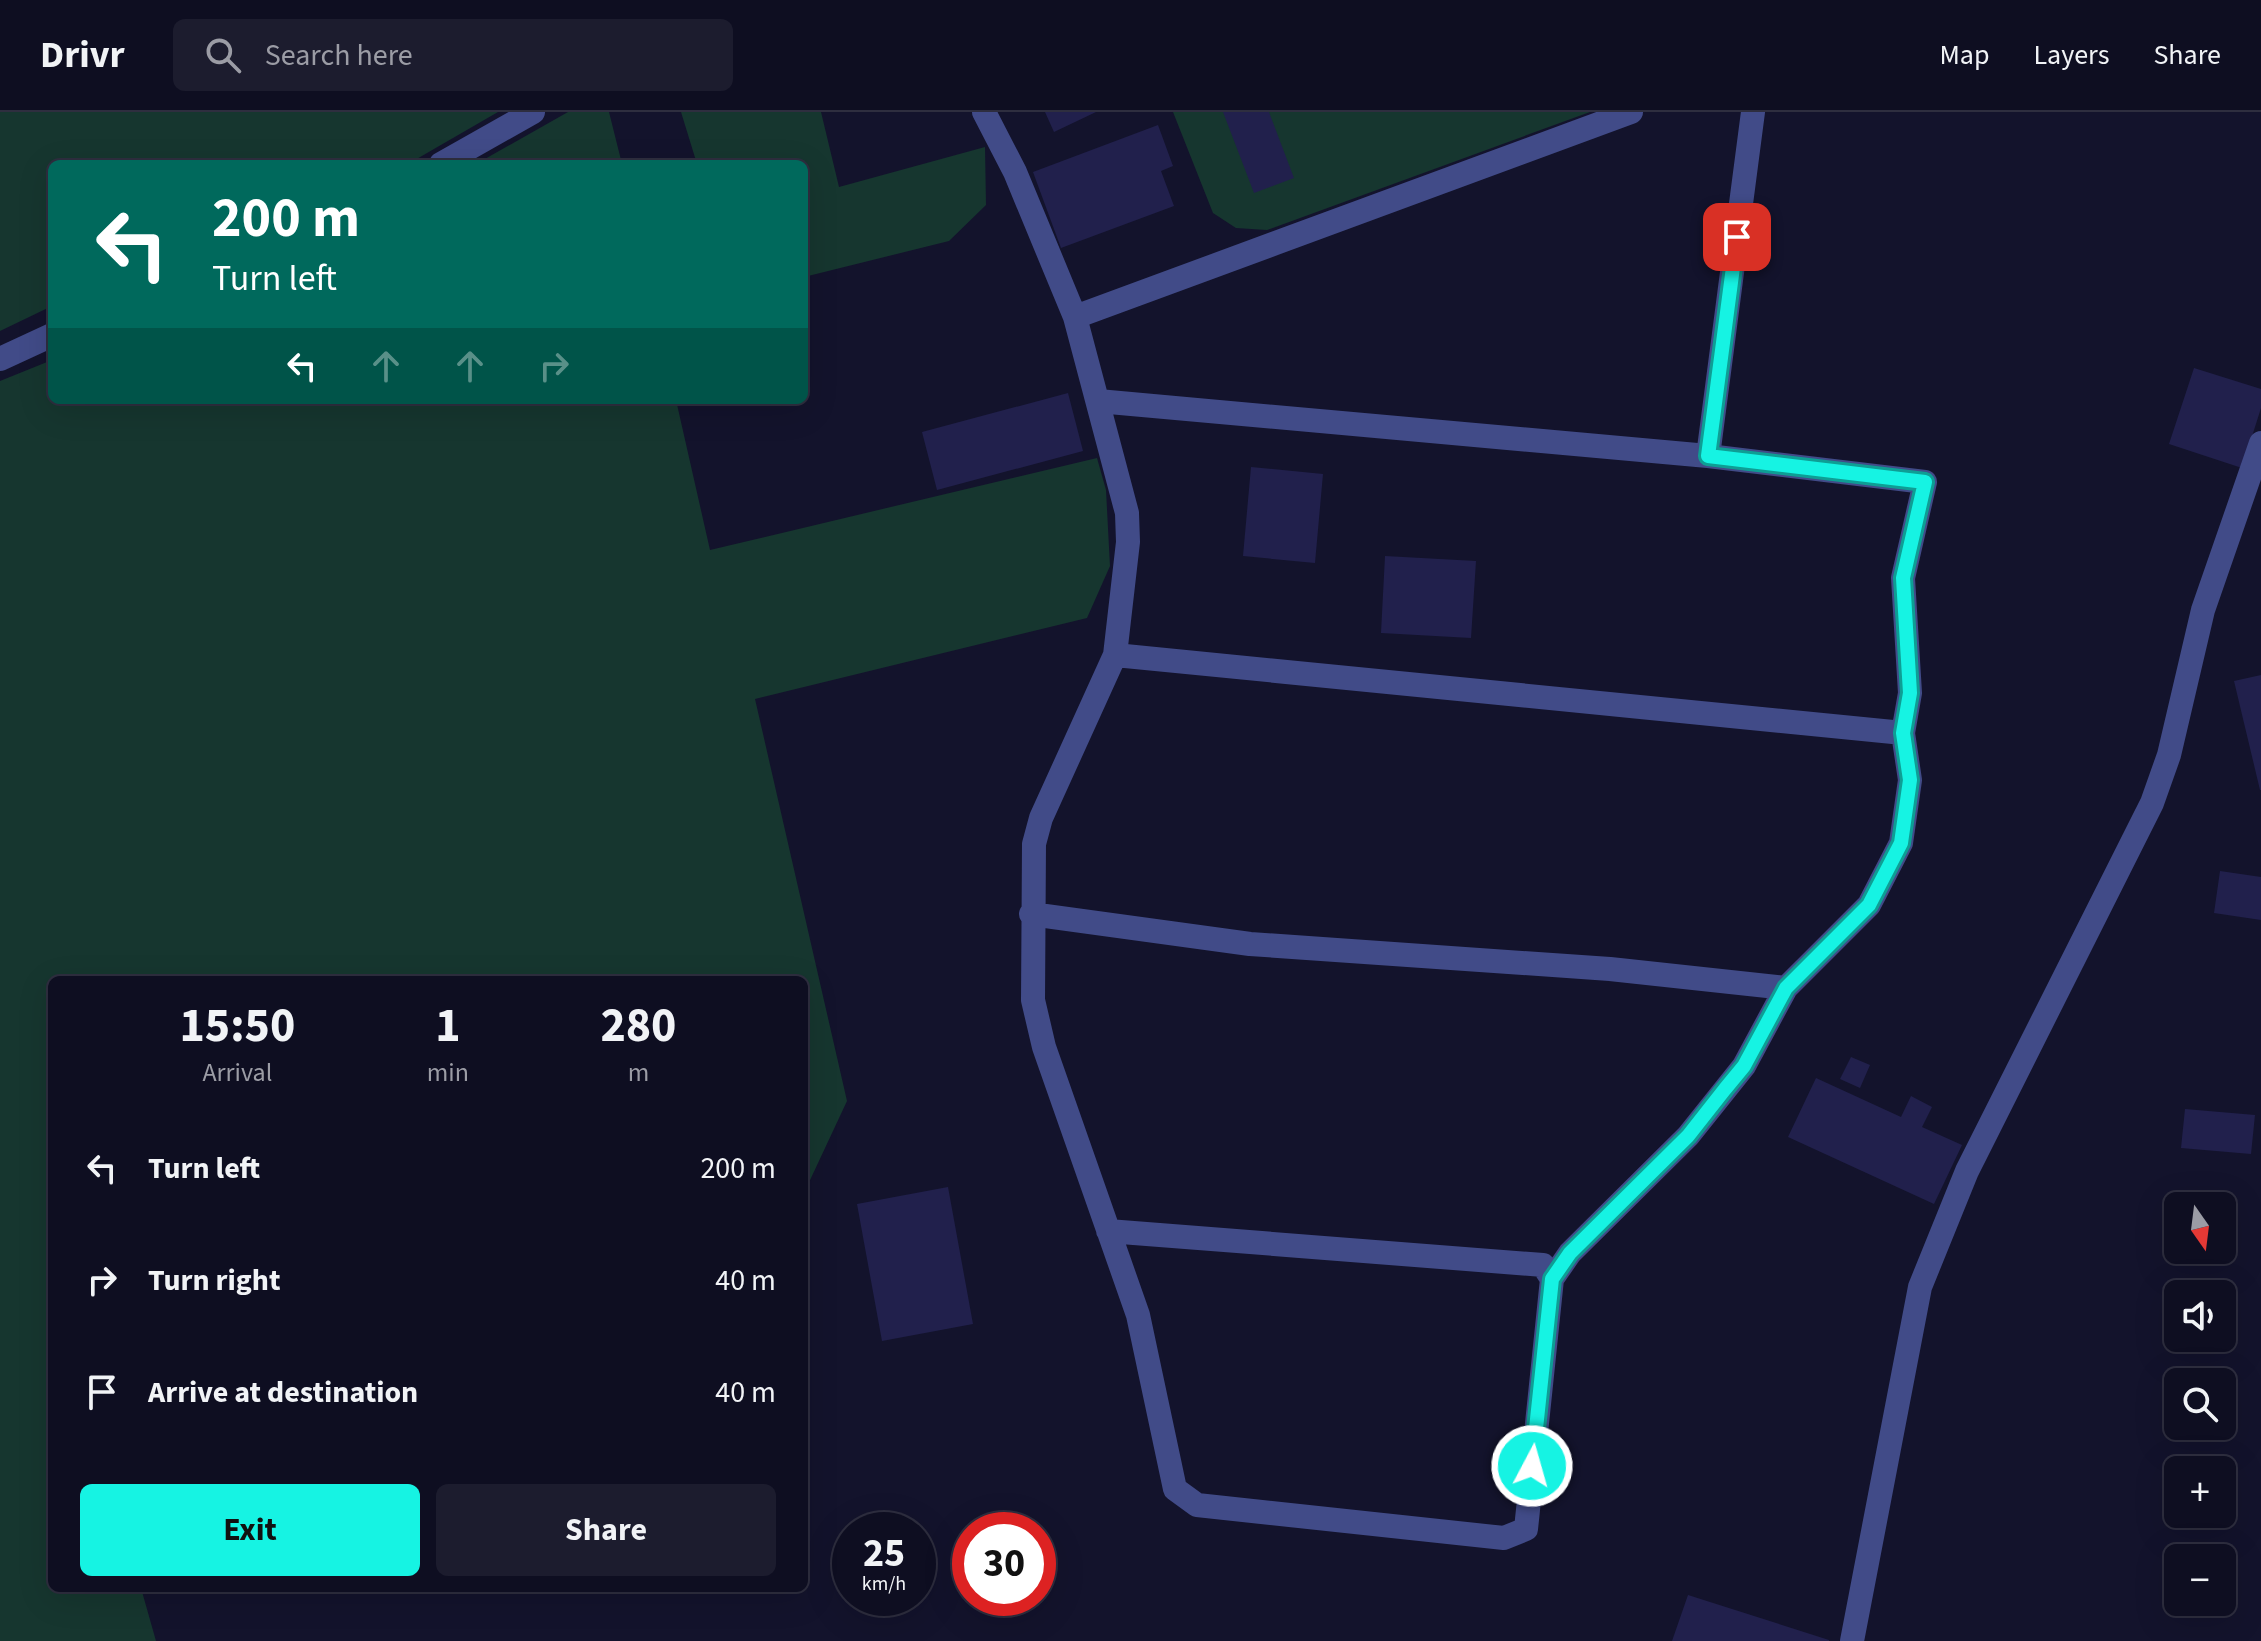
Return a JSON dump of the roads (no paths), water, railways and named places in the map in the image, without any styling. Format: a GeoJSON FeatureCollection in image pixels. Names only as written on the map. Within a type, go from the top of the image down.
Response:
{"type":"FeatureCollection","features":[{"type":"Feature","properties":{"kind":"street"},"geometry":{"type":"LineString","coordinates":[[448,160],[533,112]]}},
{"type":"Feature","properties":{"kind":"street"},"geometry":{"type":"LineString","coordinates":[[984,112],[1015,172],[1075,317],[1127,513],[1128,542],[1115,655],[1041,818],[1034,844],[1031,914],[1033,1000],[1044,1047],[1138,1315],[1175,1489],[1197,1505],[1504,1538],[1526,1529],[1552,1279],[1570,1253],[1697,1124],[1744,1066],[1786,988],[1869,905],[1901,843],[1910,780],[1903,733],[1910,693],[1903,578],[1925,482],[1708,456],[1098,401]]}},
{"type":"Feature","properties":{"kind":"street"},"geometry":{"type":"LineString","coordinates":[[1075,317],[1631,112]]}},
{"type":"Feature","properties":{"kind":"street"},"geometry":{"type":"LineString","coordinates":[[1708,456],[1753,112]]}},
{"type":"Feature","properties":{"kind":"street"},"geometry":{"type":"LineString","coordinates":[[0,359],[48,337]]}},
{"type":"Feature","properties":{"kind":"street"},"geometry":{"type":"LineString","coordinates":[[1852,1641],[1920,1287],[1967,1171],[2152,803],[2169,755],[2203,610],[2261,443]]}},
{"type":"Feature","properties":{"kind":"street"},"geometry":{"type":"LineString","coordinates":[[1115,655],[1903,733]]}},
{"type":"Feature","properties":{"kind":"street"},"geometry":{"type":"LineString","coordinates":[[1031,914],[1250,944],[1610,969],[1786,988]]}},
{"type":"Feature","properties":{"kind":"street"},"geometry":{"type":"LineString","coordinates":[[1108,1231],[1543,1265],[1552,1279]]}}]}
